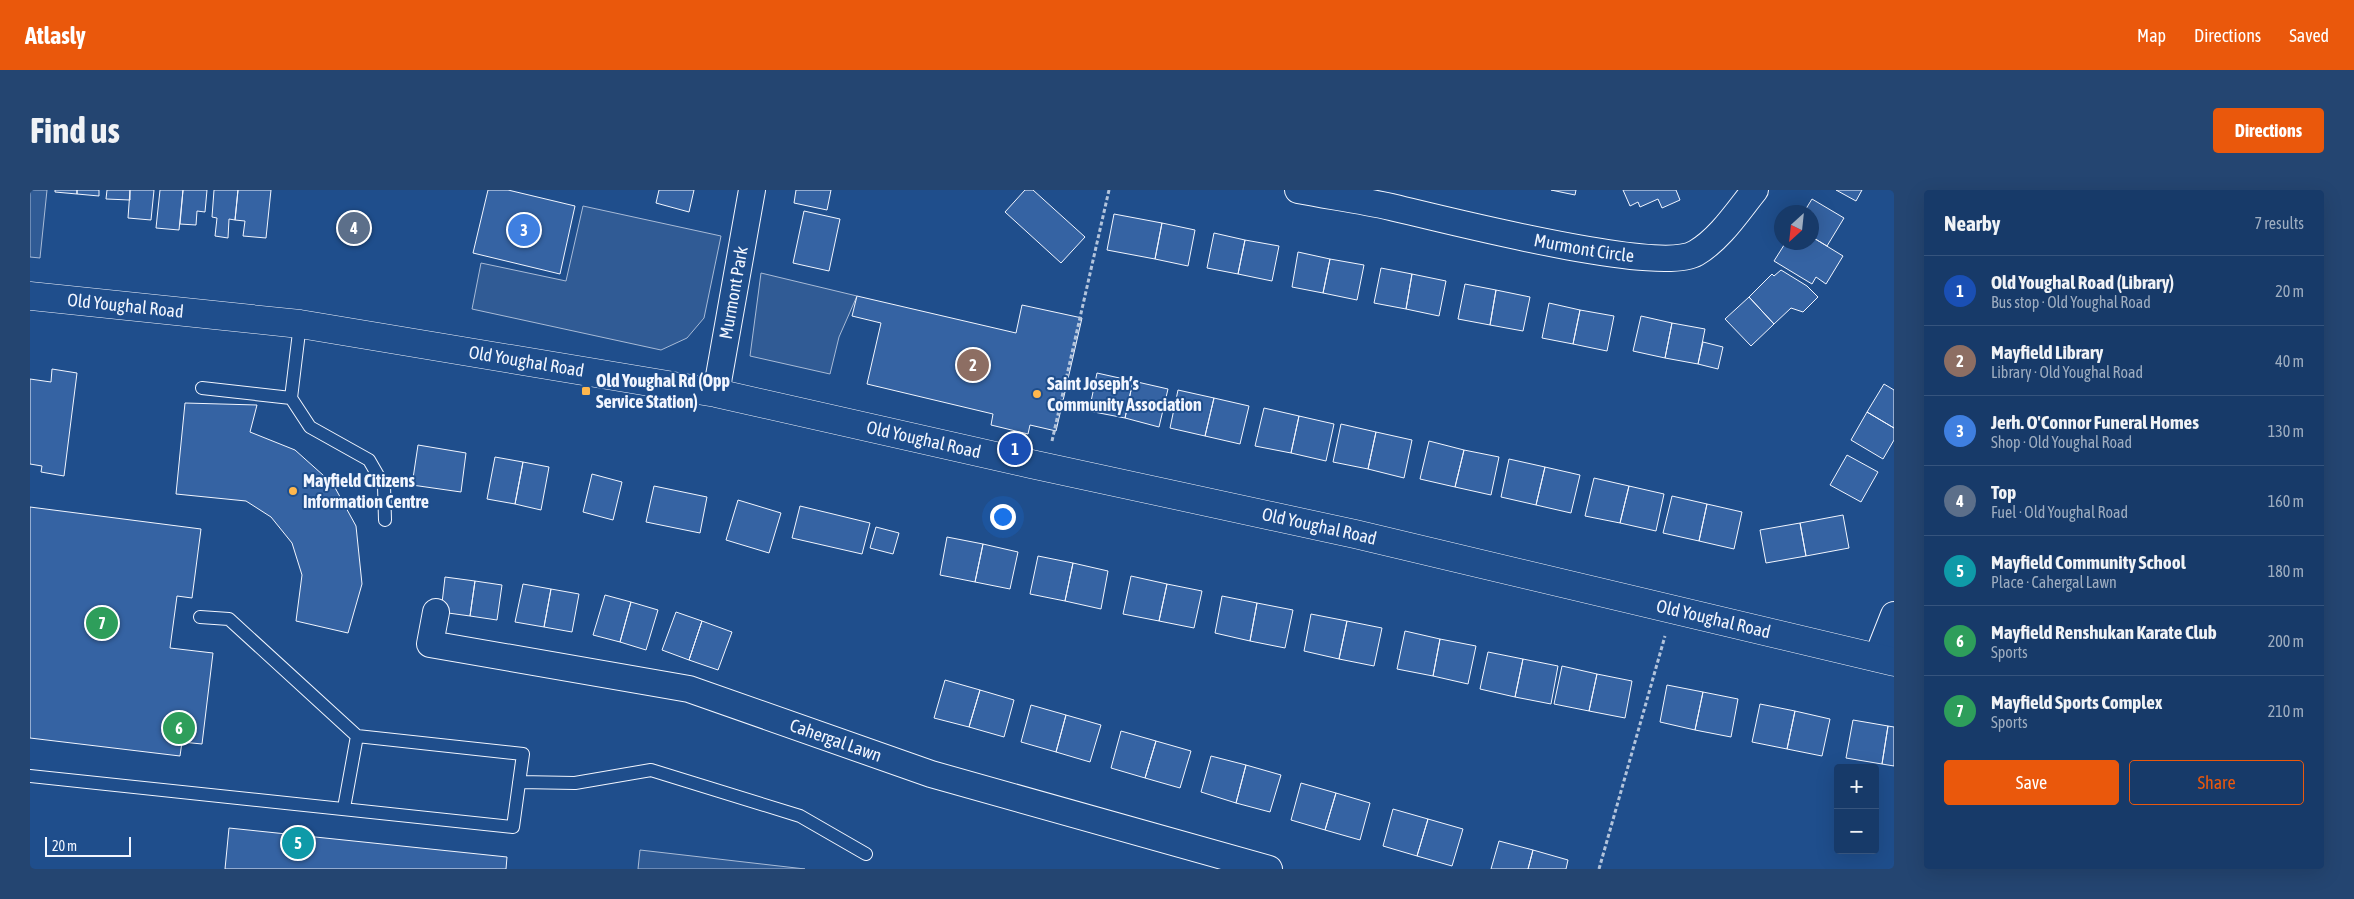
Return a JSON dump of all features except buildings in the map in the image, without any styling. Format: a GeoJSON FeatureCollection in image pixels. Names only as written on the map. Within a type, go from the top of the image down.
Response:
{"type":"FeatureCollection","features":[{"type":"Feature","properties":{"kind":"street","name":"Murmont Park"},"geometry":{"type":"LineString","coordinates":[[716,393],[752,190]]}},
{"type":"Feature","properties":{"kind":"street","name":"Murmont Circle"},"geometry":{"type":"LineString","coordinates":[[1298,190],[1394,198],[1458,224],[1620,255],[1669,260],[1695,254],[1710,242],[1755,190]]}},
{"type":"Feature","properties":{"kind":"street","name":"Old Youghal Road"},"geometry":{"type":"LineString","coordinates":[[30,296],[300,324],[716,393],[1355,534],[1886,660]]}},
{"type":"Feature","properties":{"kind":"street","name":"Cahergal Lawn"},"geometry":{"type":"LineString","coordinates":[[436,612],[430,644],[689,689],[930,774],[1268,869]]}},
{"type":"Feature","properties":{"kind":"street"},"geometry":{"type":"LineString","coordinates":[[1886,660],[1894,615]]}},
{"type":"Feature","properties":{"kind":"lane"},"geometry":{"type":"LineString","coordinates":[[300,324],[291,398],[310,427],[369,460],[384,486],[385,520]]}},
{"type":"Feature","properties":{"kind":"lane"},"geometry":{"type":"LineString","coordinates":[[202,388],[291,398]]}},
{"type":"Feature","properties":{"kind":"lane"},"geometry":{"type":"LineString","coordinates":[[30,776],[513,827],[523,754],[358,736],[229,619],[200,617]]}},
{"type":"Feature","properties":{"kind":"lane"},"geometry":{"type":"LineString","coordinates":[[344,808],[358,736]]}},
{"type":"Feature","properties":{"kind":"lane"},"geometry":{"type":"LineString","coordinates":[[519,782],[575,783],[651,770],[800,816],[866,854]]}},
{"type":"Feature","properties":{"kind":"path"},"geometry":{"type":"LineString","coordinates":[[1050,450],[1109,190]]}},
{"type":"Feature","properties":{"kind":"path"},"geometry":{"type":"LineString","coordinates":[[1599,869],[1673,610]]}},
{"type":"Feature","properties":{"kind":"shaded area"},"geometry":{"type":"Polygon","coordinates":[[[30,190],[47,190],[40,258],[30,257],[30,190]]]}},
{"type":"Feature","properties":{"kind":"shaded area"},"geometry":{"type":"Polygon","coordinates":[[[583,206],[721,236],[704,318],[687,338],[661,350],[472,309],[481,263],[566,281],[583,206]]]}},
{"type":"Feature","properties":{"kind":"shaded area"},"geometry":{"type":"Polygon","coordinates":[[[761,273],[857,296],[839,337],[830,374],[750,356],[761,273]]]}},
{"type":"Feature","properties":{"kind":"shaded area"},"geometry":{"type":"Polygon","coordinates":[[[640,850],[805,869],[638,869],[640,850]]]}},
{"type":"Feature","properties":{"kind":"place","name":"Top"},"geometry":{"type":"Point","coordinates":[354,228]}},
{"type":"Feature","properties":{"kind":"place","name":"Jerh. O'Connor Funeral Homes"},"geometry":{"type":"Point","coordinates":[524,230]}},
{"type":"Feature","properties":{"kind":"place","name":"Mayfield Library"},"geometry":{"type":"Point","coordinates":[973,365]}},
{"type":"Feature","properties":{"kind":"place","name":"Old Youghal Rd (Opp Service Station)"},"geometry":{"type":"Point","coordinates":[586,391]}},
{"type":"Feature","properties":{"kind":"place","name":"Saint Joseph’s Community Association"},"geometry":{"type":"Point","coordinates":[1037,394]}},
{"type":"Feature","properties":{"kind":"place","name":"Old Youghal Road (Library)"},"geometry":{"type":"Point","coordinates":[1015,449]}},
{"type":"Feature","properties":{"kind":"place","name":"Mayfield Citizens Information Centre"},"geometry":{"type":"Point","coordinates":[293,491]}},
{"type":"Feature","properties":{"kind":"place","name":"Mayfield Sports Complex"},"geometry":{"type":"Point","coordinates":[102,623]}},
{"type":"Feature","properties":{"kind":"place","name":"Mayfield Renshukan Karate Club"},"geometry":{"type":"Point","coordinates":[179,728]}},
{"type":"Feature","properties":{"kind":"place","name":"Mayfield Community School"},"geometry":{"type":"Point","coordinates":[298,843]}}]}
